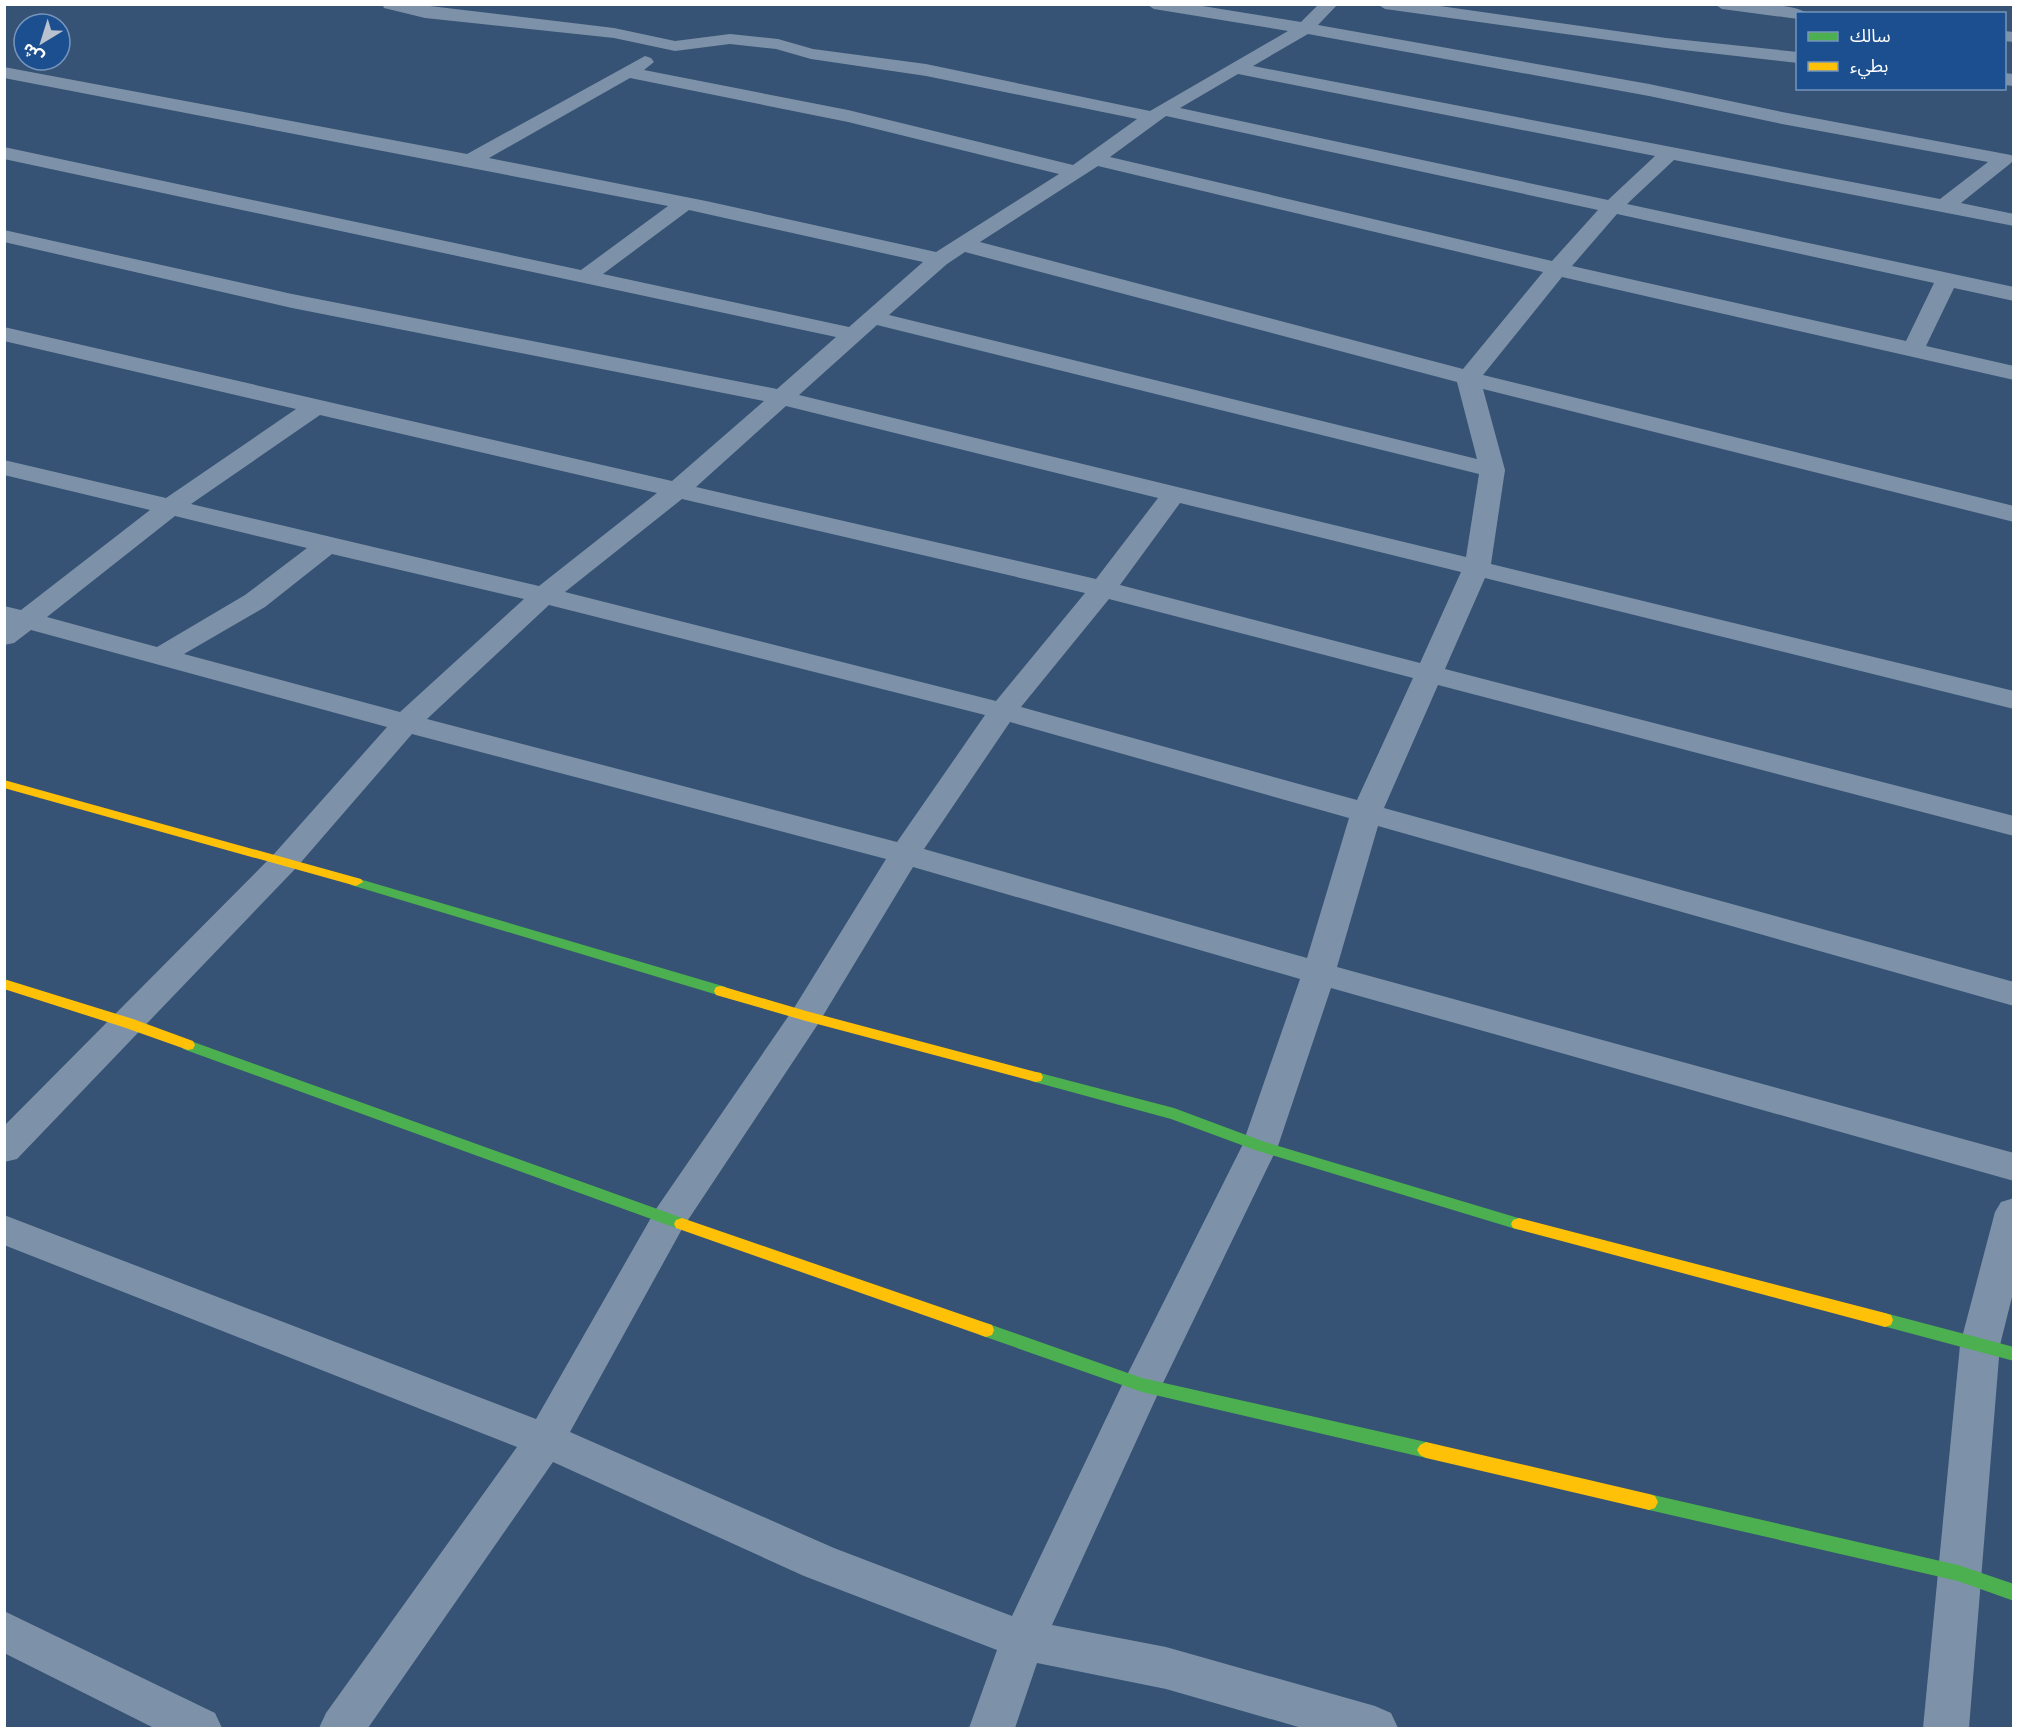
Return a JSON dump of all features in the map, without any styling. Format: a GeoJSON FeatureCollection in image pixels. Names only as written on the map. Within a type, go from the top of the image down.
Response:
{"type":"FeatureCollection","features":[{"type":"Feature","properties":{"kind":"street"},"geometry":{"type":"LineString","coordinates":[[390,4],[425,13],[614,33],[675,46],[730,39],[778,44],[811,54],[926,70],[1158,114],[2013,294]]}},
{"type":"Feature","properties":{"kind":"street"},"geometry":{"type":"LineString","coordinates":[[1154,4],[1305,28],[1649,90],[1782,118],[2004,159],[1945,206]]}},
{"type":"Feature","properties":{"kind":"street"},"geometry":{"type":"LineString","coordinates":[[4,1149],[285,861],[406,723],[544,595],[676,490],[939,259],[1085,166],[1158,114],[1305,28],[1330,4]]}},
{"type":"Feature","properties":{"kind":"street"},"geometry":{"type":"LineString","coordinates":[[1385,4],[1461,10],[1796,58]]}},
{"type":"Feature","properties":{"kind":"street"},"geometry":{"type":"LineString","coordinates":[[1722,4],[1795,10],[1778,56]]}},
{"type":"Feature","properties":{"kind":"street"},"geometry":{"type":"LineString","coordinates":[[470,160],[675,46]]}},
{"type":"Feature","properties":{"kind":"street"},"geometry":{"type":"LineString","coordinates":[[1235,68],[2013,220]]}},
{"type":"Feature","properties":{"kind":"street"},"geometry":{"type":"LineString","coordinates":[[4,72],[470,160],[813,229],[939,259]]}},
{"type":"Feature","properties":{"kind":"street"},"geometry":{"type":"LineString","coordinates":[[627,72],[1085,166],[1557,269],[2013,373]]}},
{"type":"Feature","properties":{"kind":"street"},"geometry":{"type":"LineString","coordinates":[[4,153],[852,334]]}},
{"type":"Feature","properties":{"kind":"street"},"geometry":{"type":"LineString","coordinates":[[1468,378],[1557,269],[1611,208],[1669,153]]}},
{"type":"Feature","properties":{"kind":"street"},"geometry":{"type":"LineString","coordinates":[[585,277],[685,203]]}},
{"type":"Feature","properties":{"kind":"street"},"geometry":{"type":"LineString","coordinates":[[4,236],[292,301],[779,398],[942,439],[1175,493],[2013,700]]}},
{"type":"Feature","properties":{"kind":"street"},"geometry":{"type":"LineString","coordinates":[[961,244],[1468,378],[2013,514]]}},
{"type":"Feature","properties":{"kind":"street"},"geometry":{"type":"LineString","coordinates":[[1913,350],[1947,280]]}},
{"type":"Feature","properties":{"kind":"street"},"geometry":{"type":"LineString","coordinates":[[871,317],[1492,470]]}},
{"type":"Feature","properties":{"kind":"street"},"geometry":{"type":"LineString","coordinates":[[4,334],[1102,589],[2013,826]]}},
{"type":"Feature","properties":{"kind":"street"},"geometry":{"type":"LineString","coordinates":[[992,1728],[1023,1640],[1142,1385],[1260,1146],[1319,973],[1366,813],[1477,567],[1490,501],[1492,470],[1468,378]]}},
{"type":"Feature","properties":{"kind":"street"},"geometry":{"type":"LineString","coordinates":[[12,624],[170,507],[315,407]]}},
{"type":"Feature","properties":{"kind":"street"},"geometry":{"type":"LineString","coordinates":[[4,467],[544,595],[1004,711],[2013,994]]}},
{"type":"Feature","properties":{"kind":"street"},"geometry":{"type":"LineString","coordinates":[[342,1728],[545,1440],[669,1219],[806,1016],[905,854],[1004,711],[1102,589],[1175,493]]}},
{"type":"Feature","properties":{"kind":"street"},"geometry":{"type":"LineString","coordinates":[[161,656],[255,601],[327,545]]}},
{"type":"Feature","properties":{"kind":"street"},"geometry":{"type":"LineString","coordinates":[[12,624],[161,656],[905,854],[1319,973],[2013,1167]]}},
{"type":"Feature","properties":{"kind":"street"},"geometry":{"type":"LineString","coordinates":[[4,784],[285,861],[806,1016],[1174,1114],[1260,1146],[1514,1222],[1997,1350]]}},
{"type":"Feature","properties":{"kind":"street"},"geometry":{"type":"LineString","coordinates":[[4,984],[128,1023],[669,1219],[1142,1385],[1958,1573],[2013,1593]]}},
{"type":"Feature","properties":{"kind":"street"},"geometry":{"type":"LineString","coordinates":[[1946,1728],[1958,1573],[1997,1350],[2013,1212]]}},
{"type":"Feature","properties":{"kind":"street"},"geometry":{"type":"LineString","coordinates":[[4,1229],[545,1440],[819,1562],[1023,1640],[1166,1668],[1376,1728]]}},
{"type":"Feature","properties":{"kind":"street"},"geometry":{"type":"LineString","coordinates":[[4,1631],[199,1728]]}},
{"type":"Feature","properties":{"kind":"traffic: fast"},"geometry":{"type":"LineString","coordinates":[[356,882],[721,991]]}},
{"type":"Feature","properties":{"kind":"traffic: fast"},"geometry":{"type":"LineString","coordinates":[[188,1045],[682,1224]]}},
{"type":"Feature","properties":{"kind":"traffic: fast"},"geometry":{"type":"LineString","coordinates":[[1036,1077],[1174,1114],[1260,1146],[1519,1224]]}},
{"type":"Feature","properties":{"kind":"traffic: fast"},"geometry":{"type":"LineString","coordinates":[[1885,1320],[2014,1354]]}},
{"type":"Feature","properties":{"kind":"traffic: fast"},"geometry":{"type":"LineString","coordinates":[[986,1330],[1142,1385],[1426,1450]]}},
{"type":"Feature","properties":{"kind":"traffic: fast"},"geometry":{"type":"LineString","coordinates":[[1649,1502],[1958,1573],[2014,1593]]}},
{"type":"Feature","properties":{"kind":"traffic: slow"},"geometry":{"type":"LineString","coordinates":[[4,784],[356,882]]}},
{"type":"Feature","properties":{"kind":"traffic: slow"},"geometry":{"type":"LineString","coordinates":[[4,984],[128,1023],[188,1045]]}},
{"type":"Feature","properties":{"kind":"traffic: slow"},"geometry":{"type":"LineString","coordinates":[[721,991],[1036,1077]]}},
{"type":"Feature","properties":{"kind":"traffic: slow"},"geometry":{"type":"LineString","coordinates":[[682,1224],[986,1330]]}},
{"type":"Feature","properties":{"kind":"traffic: slow"},"geometry":{"type":"LineString","coordinates":[[1519,1224],[1885,1320]]}},
{"type":"Feature","properties":{"kind":"traffic: slow"},"geometry":{"type":"LineString","coordinates":[[1426,1450],[1649,1502]]}}]}
